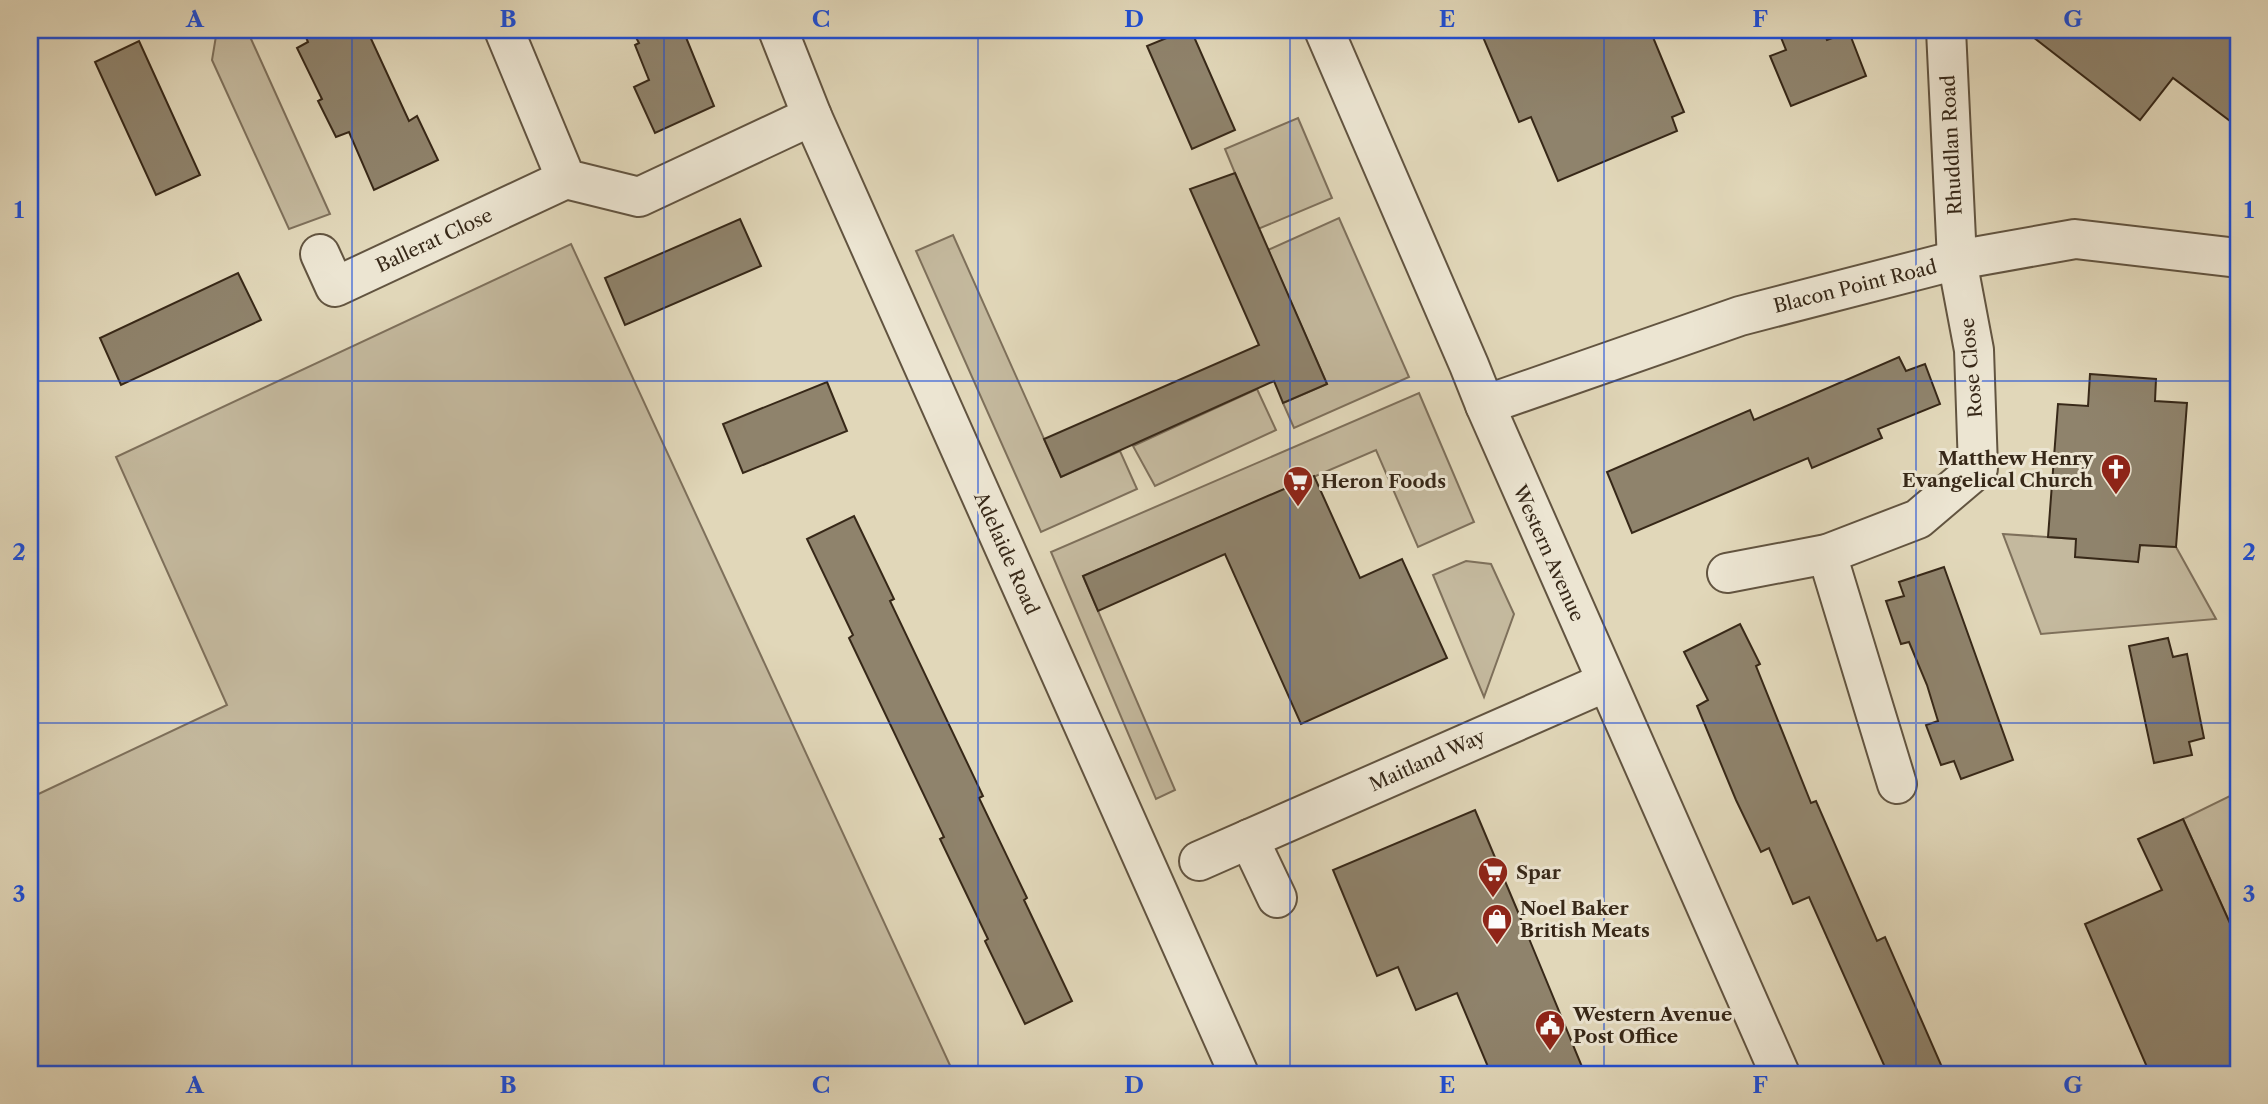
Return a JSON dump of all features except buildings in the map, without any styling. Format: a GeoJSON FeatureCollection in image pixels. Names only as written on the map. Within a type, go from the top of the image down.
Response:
{"type":"FeatureCollection","features":[{"type":"Feature","properties":{"kind":"street"},"geometry":{"type":"LineString","coordinates":[[504,30],[566,179],[639,197],[812,117]]}},
{"type":"Feature","properties":{"kind":"street","name":"Adelaide Road"},"geometry":{"type":"LineString","coordinates":[[778,30],[812,117],[1240,1074]]}},
{"type":"Feature","properties":{"kind":"street","name":"Western Avenue"},"geometry":{"type":"LineString","coordinates":[[1324,30],[1485,405],[1780,1074]]}},
{"type":"Feature","properties":{"kind":"street","name":"Rhuddlan Road"},"geometry":{"type":"LineString","coordinates":[[1946,30],[1957,260]]}},
{"type":"Feature","properties":{"kind":"street","name":"Ballerat Close"},"geometry":{"type":"LineString","coordinates":[[320,254],[335,287],[566,179]]}},
{"type":"Feature","properties":{"kind":"street","name":"Blacon Point Road"},"geometry":{"type":"LineString","coordinates":[[1485,405],[1740,316],[1957,260],[2076,239],[2238,258]]}},
{"type":"Feature","properties":{"kind":"street","name":"Rose Close"},"geometry":{"type":"LineString","coordinates":[[1727,573],[1827,554],[1918,519],[1978,468],[1974,350],[1957,260]]}},
{"type":"Feature","properties":{"kind":"street"},"geometry":{"type":"LineString","coordinates":[[1827,554],[1898,784]]}},
{"type":"Feature","properties":{"kind":"street","name":"Maitland Way"},"geometry":{"type":"LineString","coordinates":[[1199,861],[1606,682]]}},
{"type":"Feature","properties":{"kind":"street"},"geometry":{"type":"LineString","coordinates":[[1249,839],[1277,898]]}},
{"type":"Feature","properties":{"kind":"shaded area"},"geometry":{"type":"Polygon","coordinates":[[[217,30],[247,30],[330,214],[289,229],[212,60],[217,30]]]}},
{"type":"Feature","properties":{"kind":"shaded area"},"geometry":{"type":"Polygon","coordinates":[[[1298,118],[1332,198],[1258,229],[1225,149],[1298,118]]]}},
{"type":"Feature","properties":{"kind":"shaded area"},"geometry":{"type":"Polygon","coordinates":[[[1339,218],[1409,377],[1294,428],[1283,403],[1327,384],[1268,250],[1339,218]]]}},
{"type":"Feature","properties":{"kind":"shaded area"},"geometry":{"type":"Polygon","coordinates":[[[953,235],[1061,477],[1120,451],[1137,489],[1041,532],[916,251],[953,235]]]}},
{"type":"Feature","properties":{"kind":"shaded area"},"geometry":{"type":"Polygon","coordinates":[[[571,244],[954,1074],[30,1074],[30,798],[227,705],[116,457],[571,244]]]}},
{"type":"Feature","properties":{"kind":"shaded area"},"geometry":{"type":"Polygon","coordinates":[[[1257,389],[1276,430],[1155,486],[1133,446],[1257,389]]]}},
{"type":"Feature","properties":{"kind":"shaded area"},"geometry":{"type":"Polygon","coordinates":[[[1419,393],[1474,522],[1418,547],[1376,450],[1083,576],[1175,790],[1156,799],[1051,552],[1419,393]]]}},
{"type":"Feature","properties":{"kind":"shaded area"},"geometry":{"type":"Polygon","coordinates":[[[2003,534],[2076,539],[2138,562],[2140,545],[2176,547],[2216,619],[2041,634],[2003,534]]]}},
{"type":"Feature","properties":{"kind":"shaded area"},"geometry":{"type":"Polygon","coordinates":[[[1466,561],[1491,564],[1514,614],[1484,697],[1433,575],[1466,561]]]}},
{"type":"Feature","properties":{"kind":"shaded area"},"geometry":{"type":"Polygon","coordinates":[[[2238,792],[2238,941],[2183,819],[2238,792]]]}},
{"type":"Feature","properties":{"kind":"place","name":"Matthew Henry Evangelical Church"},"geometry":{"type":"Point","coordinates":[2116,496]}},
{"type":"Feature","properties":{"kind":"place","name":"Heron Foods"},"geometry":{"type":"Point","coordinates":[1298,508]}},
{"type":"Feature","properties":{"kind":"place","name":"Spar"},"geometry":{"type":"Point","coordinates":[1493,899]}},
{"type":"Feature","properties":{"kind":"place","name":"Noel Baker British Meats"},"geometry":{"type":"Point","coordinates":[1497,946]}},
{"type":"Feature","properties":{"kind":"place","name":"Western Avenue Post Office"},"geometry":{"type":"Point","coordinates":[1550,1052]}}]}
